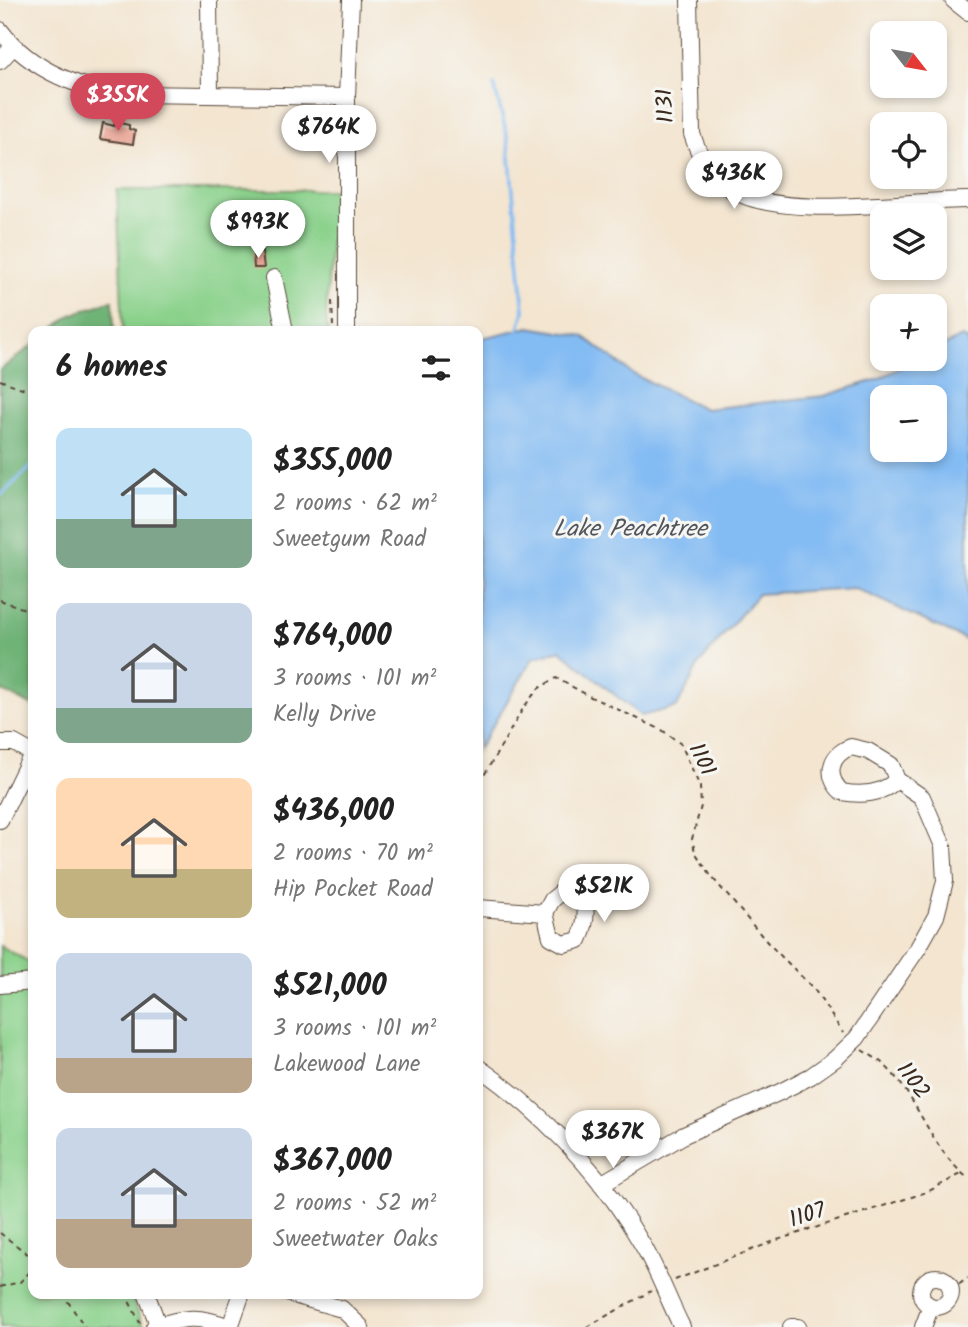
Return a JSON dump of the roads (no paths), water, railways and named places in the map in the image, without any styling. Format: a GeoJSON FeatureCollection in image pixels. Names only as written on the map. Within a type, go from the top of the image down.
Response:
{"type":"FeatureCollection","features":[{"type":"Feature","properties":{"kind":"street"},"geometry":{"type":"LineString","coordinates":[[209,0],[210,94]]}},
{"type":"Feature","properties":{"kind":"street"},"geometry":{"type":"LineString","coordinates":[[347,326],[351,0]]}},
{"type":"Feature","properties":{"kind":"street"},"geometry":{"type":"LineString","coordinates":[[689,0],[692,134],[696,150],[705,166],[731,190],[752,199],[778,205],[968,200]]}},
{"type":"Feature","properties":{"kind":"street"},"geometry":{"type":"LineString","coordinates":[[953,0],[968,12]]}},
{"type":"Feature","properties":{"kind":"street"},"geometry":{"type":"LineString","coordinates":[[0,30],[13,47],[62,78],[98,90],[132,94],[348,97]]}},
{"type":"Feature","properties":{"kind":"street"},"geometry":{"type":"LineString","coordinates":[[0,61],[13,47]]}},
{"type":"Feature","properties":{"kind":"street"},"geometry":{"type":"LineString","coordinates":[[274,278],[284,326]]}},
{"type":"Feature","properties":{"kind":"street"},"geometry":{"type":"LineString","coordinates":[[0,743],[14,743],[28,750]]}},
{"type":"Feature","properties":{"kind":"street"},"geometry":{"type":"LineString","coordinates":[[0,820],[28,763]]}},
{"type":"Feature","properties":{"kind":"street"},"geometry":{"type":"LineString","coordinates":[[601,1184],[684,1135],[811,1076],[835,1059],[876,1012],[936,916],[945,881],[943,846],[932,817],[922,797],[897,780]]}},
{"type":"Feature","properties":{"kind":"street"},"geometry":{"type":"LineString","coordinates":[[483,908],[545,913]]}},
{"type":"Feature","properties":{"kind":"street"},"geometry":{"type":"LineString","coordinates":[[0,985],[28,982]]}},
{"type":"Feature","properties":{"kind":"street"},"geometry":{"type":"LineString","coordinates":[[483,1071],[532,1108],[601,1184],[644,1247],[682,1327]]}},
{"type":"Feature","properties":{"kind":"street"},"geometry":{"type":"LineString","coordinates":[[943,1278],[951,1290],[945,1303],[932,1306],[921,1296],[922,1286],[928,1279],[943,1278]]}},
{"type":"Feature","properties":{"kind":"street"},"geometry":{"type":"LineString","coordinates":[[147,1299],[153,1327],[191,1317],[209,1319],[229,1327],[240,1299]]}},
{"type":"Feature","properties":{"kind":"street"},"geometry":{"type":"LineString","coordinates":[[308,1299],[342,1309],[361,1327]]}},
{"type":"Feature","properties":{"kind":"street"},"geometry":{"type":"LineString","coordinates":[[923,1327],[932,1306]]}},
{"type":"Feature","properties":{"kind":"street"},"geometry":{"type":"LineString","coordinates":[[791,1327],[798,1327]]}},
{"type":"Feature","properties":{"kind":"water","name":"Lake Peachtree"},"geometry":{"type":"Polygon","coordinates":[[[529,327],[583,336],[633,374],[705,409],[824,396],[876,380],[894,371],[947,371],[947,344],[962,337],[968,340],[968,641],[855,588],[758,594],[699,664],[677,707],[641,716],[560,650],[533,658],[483,742],[483,338],[529,327]]]}},
{"type":"Feature","properties":{"kind":"waterway"},"geometry":{"type":"LineString","coordinates":[[494,85],[507,135],[510,159],[524,311],[519,329]]}},
{"type":"Feature","properties":{"kind":"waterway"},"geometry":{"type":"LineString","coordinates":[[0,496],[28,470]]}}]}
